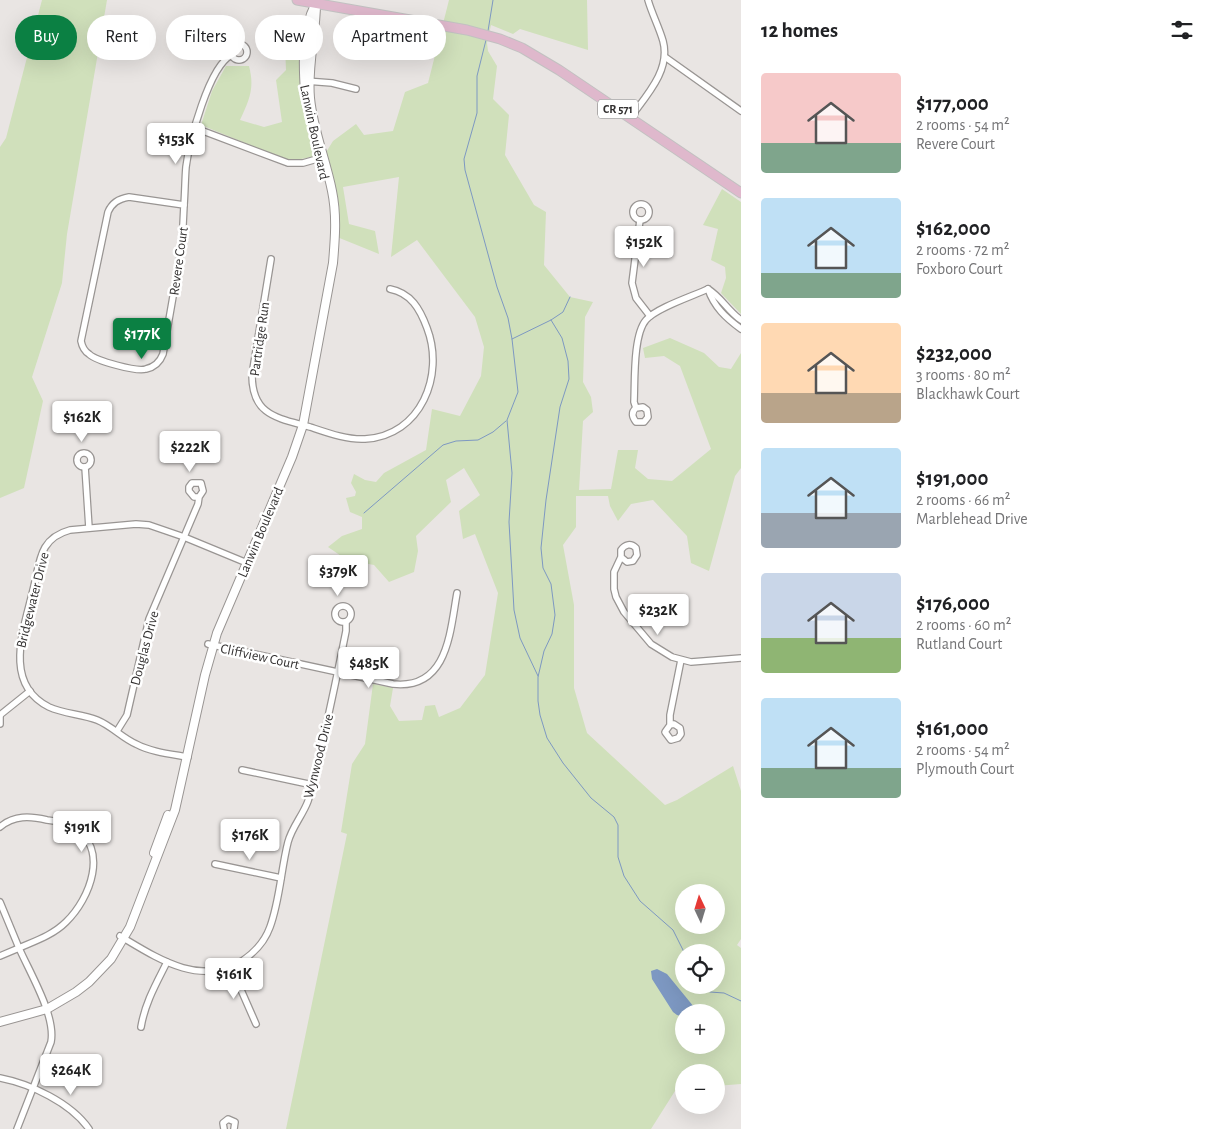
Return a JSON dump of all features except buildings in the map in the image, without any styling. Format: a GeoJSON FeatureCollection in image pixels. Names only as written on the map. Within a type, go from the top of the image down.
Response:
{"type":"FeatureCollection","features":[{"type":"Feature","properties":{"kind":"main road","name":"CR 571"},"geometry":{"type":"LineString","coordinates":[[297,0],[480,33],[522,48],[741,193]]}},
{"type":"Feature","properties":{"kind":"street"},"geometry":{"type":"LineString","coordinates":[[630,118],[657,80],[663,66],[663,42],[648,0]]}},
{"type":"Feature","properties":{"kind":"street","name":"Lanwin Boulevard"},"geometry":{"type":"LineString","coordinates":[[0,1022],[46,1007],[76,992],[89,982],[111,959],[169,828],[181,790],[185,756],[211,645],[244,562],[292,457],[300,425],[334,247],[335,218],[332,193],[322,158],[307,81],[316,17],[316,2]]}},
{"type":"Feature","properties":{"kind":"street"},"geometry":{"type":"LineString","coordinates":[[664,57],[741,111]]}},
{"type":"Feature","properties":{"kind":"street"},"geometry":{"type":"LineString","coordinates":[[226,60],[211,82],[196,128],[288,163],[303,163],[322,158]]}},
{"type":"Feature","properties":{"kind":"street"},"geometry":{"type":"LineString","coordinates":[[307,81],[332,83],[356,89]]}},
{"type":"Feature","properties":{"kind":"street","name":"Revere Court"},"geometry":{"type":"LineString","coordinates":[[184,205],[129,197],[118,200],[110,207],[81,335],[81,341],[85,350],[93,357],[142,370],[153,367],[161,359],[182,245],[184,205],[186,165],[196,128]]}},
{"type":"Feature","properties":{"kind":"street"},"geometry":{"type":"LineString","coordinates":[[640,220],[632,283],[636,298],[650,316]]}},
{"type":"Feature","properties":{"kind":"street","name":"Partridge Run"},"geometry":{"type":"LineString","coordinates":[[271,260],[252,382],[256,397],[266,410],[277,418],[347,438],[376,438],[402,426],[422,404],[430,387],[434,367],[433,351],[430,335],[423,317],[415,304],[400,291],[390,290]]}},
{"type":"Feature","properties":{"kind":"street"},"geometry":{"type":"LineString","coordinates":[[636,408],[634,402],[638,338],[642,326],[650,316],[708,289]]}},
{"type":"Feature","properties":{"kind":"street"},"geometry":{"type":"LineString","coordinates":[[708,289],[717,295],[732,314],[741,320]]}},
{"type":"Feature","properties":{"kind":"street"},"geometry":{"type":"LineString","coordinates":[[708,289],[718,309],[741,329]]}},
{"type":"Feature","properties":{"kind":"street"},"geometry":{"type":"LineString","coordinates":[[85,467],[88,528]]}},
{"type":"Feature","properties":{"kind":"street","name":"Douglas Drive"},"geometry":{"type":"LineString","coordinates":[[117,731],[127,715],[149,619],[198,504],[199,496]]}},
{"type":"Feature","properties":{"kind":"street","name":"Bridgewater Drive"},"geometry":{"type":"LineString","coordinates":[[185,756],[144,748],[127,740],[117,731],[98,720],[50,707],[42,703],[30,691],[22,676],[19,649],[41,555],[47,544],[57,535],[70,530],[141,524],[157,527],[244,562]]}},
{"type":"Feature","properties":{"kind":"street"},"geometry":{"type":"LineString","coordinates":[[621,558],[616,565],[613,580],[619,605],[651,644],[664,653],[682,660],[699,662],[741,658]]}},
{"type":"Feature","properties":{"kind":"street","name":"Cliffview Court"},"geometry":{"type":"LineString","coordinates":[[211,645],[401,685],[415,683],[427,677],[437,667],[444,655],[457,593]]}},
{"type":"Feature","properties":{"kind":"street","name":"Wynwood Drive"},"geometry":{"type":"LineString","coordinates":[[122,937],[167,962],[195,972],[215,972],[231,967],[252,953],[265,937],[272,920],[290,837],[308,803],[338,672],[346,622]]}},
{"type":"Feature","properties":{"kind":"street"},"geometry":{"type":"LineString","coordinates":[[670,725],[670,714],[682,660]]}},
{"type":"Feature","properties":{"kind":"street"},"geometry":{"type":"LineString","coordinates":[[0,724],[0,716],[30,691]]}},
{"type":"Feature","properties":{"kind":"street"},"geometry":{"type":"LineString","coordinates":[[242,770],[312,785]]}},
{"type":"Feature","properties":{"kind":"street"},"geometry":{"type":"LineString","coordinates":[[0,827],[15,818],[29,816],[65,824],[78,830],[87,841],[94,861],[93,876],[84,899],[70,918],[50,934],[0,956]]}},
{"type":"Feature","properties":{"kind":"street"},"geometry":{"type":"LineString","coordinates":[[215,864],[281,878]]}},
{"type":"Feature","properties":{"kind":"street"},"geometry":{"type":"LineString","coordinates":[[0,902],[46,1007],[52,1028],[51,1042],[17,1129]]}},
{"type":"Feature","properties":{"kind":"street"},"geometry":{"type":"LineString","coordinates":[[142,1027],[143,1014],[148,997],[167,962]]}},
{"type":"Feature","properties":{"kind":"street"},"geometry":{"type":"LineString","coordinates":[[231,967],[256,1024]]}},
{"type":"Feature","properties":{"kind":"street","name":"Lanwin Boulevard"},"geometry":{"type":"LineString","coordinates":[[0,1018],[46,1007]]}},
{"type":"Feature","properties":{"kind":"street"},"geometry":{"type":"LineString","coordinates":[[0,1078],[32,1089],[65,1104],[90,1129]]}},
{"type":"Feature","properties":{"kind":"street"},"geometry":{"type":"LineString","coordinates":[[224,1129],[223,1123],[228,1119],[232,1119],[235,1122],[234,1129]]}},
{"type":"Feature","properties":{"kind":"green space"},"geometry":{"type":"Polygon","coordinates":[[[42,0],[107,0],[104,15],[87,15],[87,60],[97,60],[67,234],[62,283],[32,377],[43,401],[24,488],[0,498],[0,147],[6,138],[26,60],[77,60],[77,15],[38,15],[42,0]]]}},
{"type":"Feature","properties":{"kind":"green space"},"geometry":{"type":"Polygon","coordinates":[[[449,0],[587,0],[588,50],[520,29],[513,34],[491,25],[487,43],[488,51],[497,66],[493,99],[509,115],[505,155],[534,205],[546,212],[544,265],[570,297],[593,302],[585,317],[583,382],[591,397],[593,412],[583,421],[579,490],[611,489],[618,450],[638,450],[635,468],[648,479],[672,481],[711,449],[680,366],[664,356],[645,358],[643,348],[670,338],[704,353],[719,367],[731,369],[741,353],[741,468],[735,476],[709,571],[691,563],[687,536],[653,500],[631,504],[618,521],[610,506],[608,496],[576,496],[576,527],[563,545],[574,605],[574,688],[587,733],[665,805],[677,800],[733,766],[741,791],[741,939],[737,945],[741,948],[741,1084],[725,1085],[725,1064],[675,1064],[675,1091],[651,1129],[286,1129],[347,834],[341,832],[352,764],[365,744],[373,684],[393,688],[390,706],[399,721],[422,720],[425,706],[435,705],[439,717],[460,708],[485,675],[498,593],[475,534],[463,539],[459,511],[480,495],[464,468],[446,480],[451,502],[416,536],[418,551],[414,572],[389,582],[374,565],[347,560],[328,547],[342,536],[362,529],[362,517],[350,512],[346,498],[355,496],[356,492],[351,483],[354,474],[365,480],[376,482],[384,473],[426,450],[432,409],[460,416],[481,376],[484,347],[475,317],[417,240],[391,257],[399,177],[343,187],[349,224],[375,231],[379,254],[337,237],[325,154],[333,141],[356,124],[364,135],[393,131],[405,92],[428,83],[434,60],[446,60],[445,15],[449,0]]]}},
{"type":"Feature","properties":{"kind":"green space"},"geometry":{"type":"Polygon","coordinates":[[[286,60],[299,60],[305,114],[317,156],[301,159],[284,159],[201,125],[212,91],[226,66],[249,66],[251,88],[240,120],[264,127],[282,122],[276,80],[286,70],[286,60]]]}},
{"type":"Feature","properties":{"kind":"green space"},"geometry":{"type":"Polygon","coordinates":[[[722,189],[741,202],[741,314],[721,293],[726,278],[725,267],[711,260],[718,229],[703,225],[722,189]]]}},
{"type":"Feature","properties":{"kind":"water"},"geometry":{"type":"Polygon","coordinates":[[[657,969],[667,974],[675,984],[675,994],[683,994],[692,1004],[675,1004],[675,1014],[673,1012],[652,979],[651,971],[657,969]]]}},
{"type":"Feature","properties":{"kind":"waterway"},"geometry":{"type":"LineString","coordinates":[[488,31],[493,0]]}},
{"type":"Feature","properties":{"kind":"waterway"},"geometry":{"type":"LineString","coordinates":[[486,40],[477,76],[477,113],[464,159],[465,170],[497,287],[508,318],[512,339],[518,392],[507,420],[512,473],[509,522],[514,610],[520,638],[538,676]]}},
{"type":"Feature","properties":{"kind":"waterway"},"geometry":{"type":"LineString","coordinates":[[512,339],[563,312],[570,297]]}},
{"type":"Feature","properties":{"kind":"waterway"},"geometry":{"type":"LineString","coordinates":[[551,320],[562,338],[568,361],[569,379],[560,407],[541,548],[543,568],[551,584],[555,615],[552,634],[544,651],[538,677],[540,715],[547,738],[563,763],[591,798],[614,817],[618,825],[618,857],[624,876],[640,901],[673,930],[680,944]]}},
{"type":"Feature","properties":{"kind":"waterway"},"geometry":{"type":"LineString","coordinates":[[364,513],[443,445],[456,441],[478,440],[493,432],[506,421]]}},
{"type":"Feature","properties":{"kind":"waterway"},"geometry":{"type":"LineString","coordinates":[[725,993],[741,1001]]}}]}
